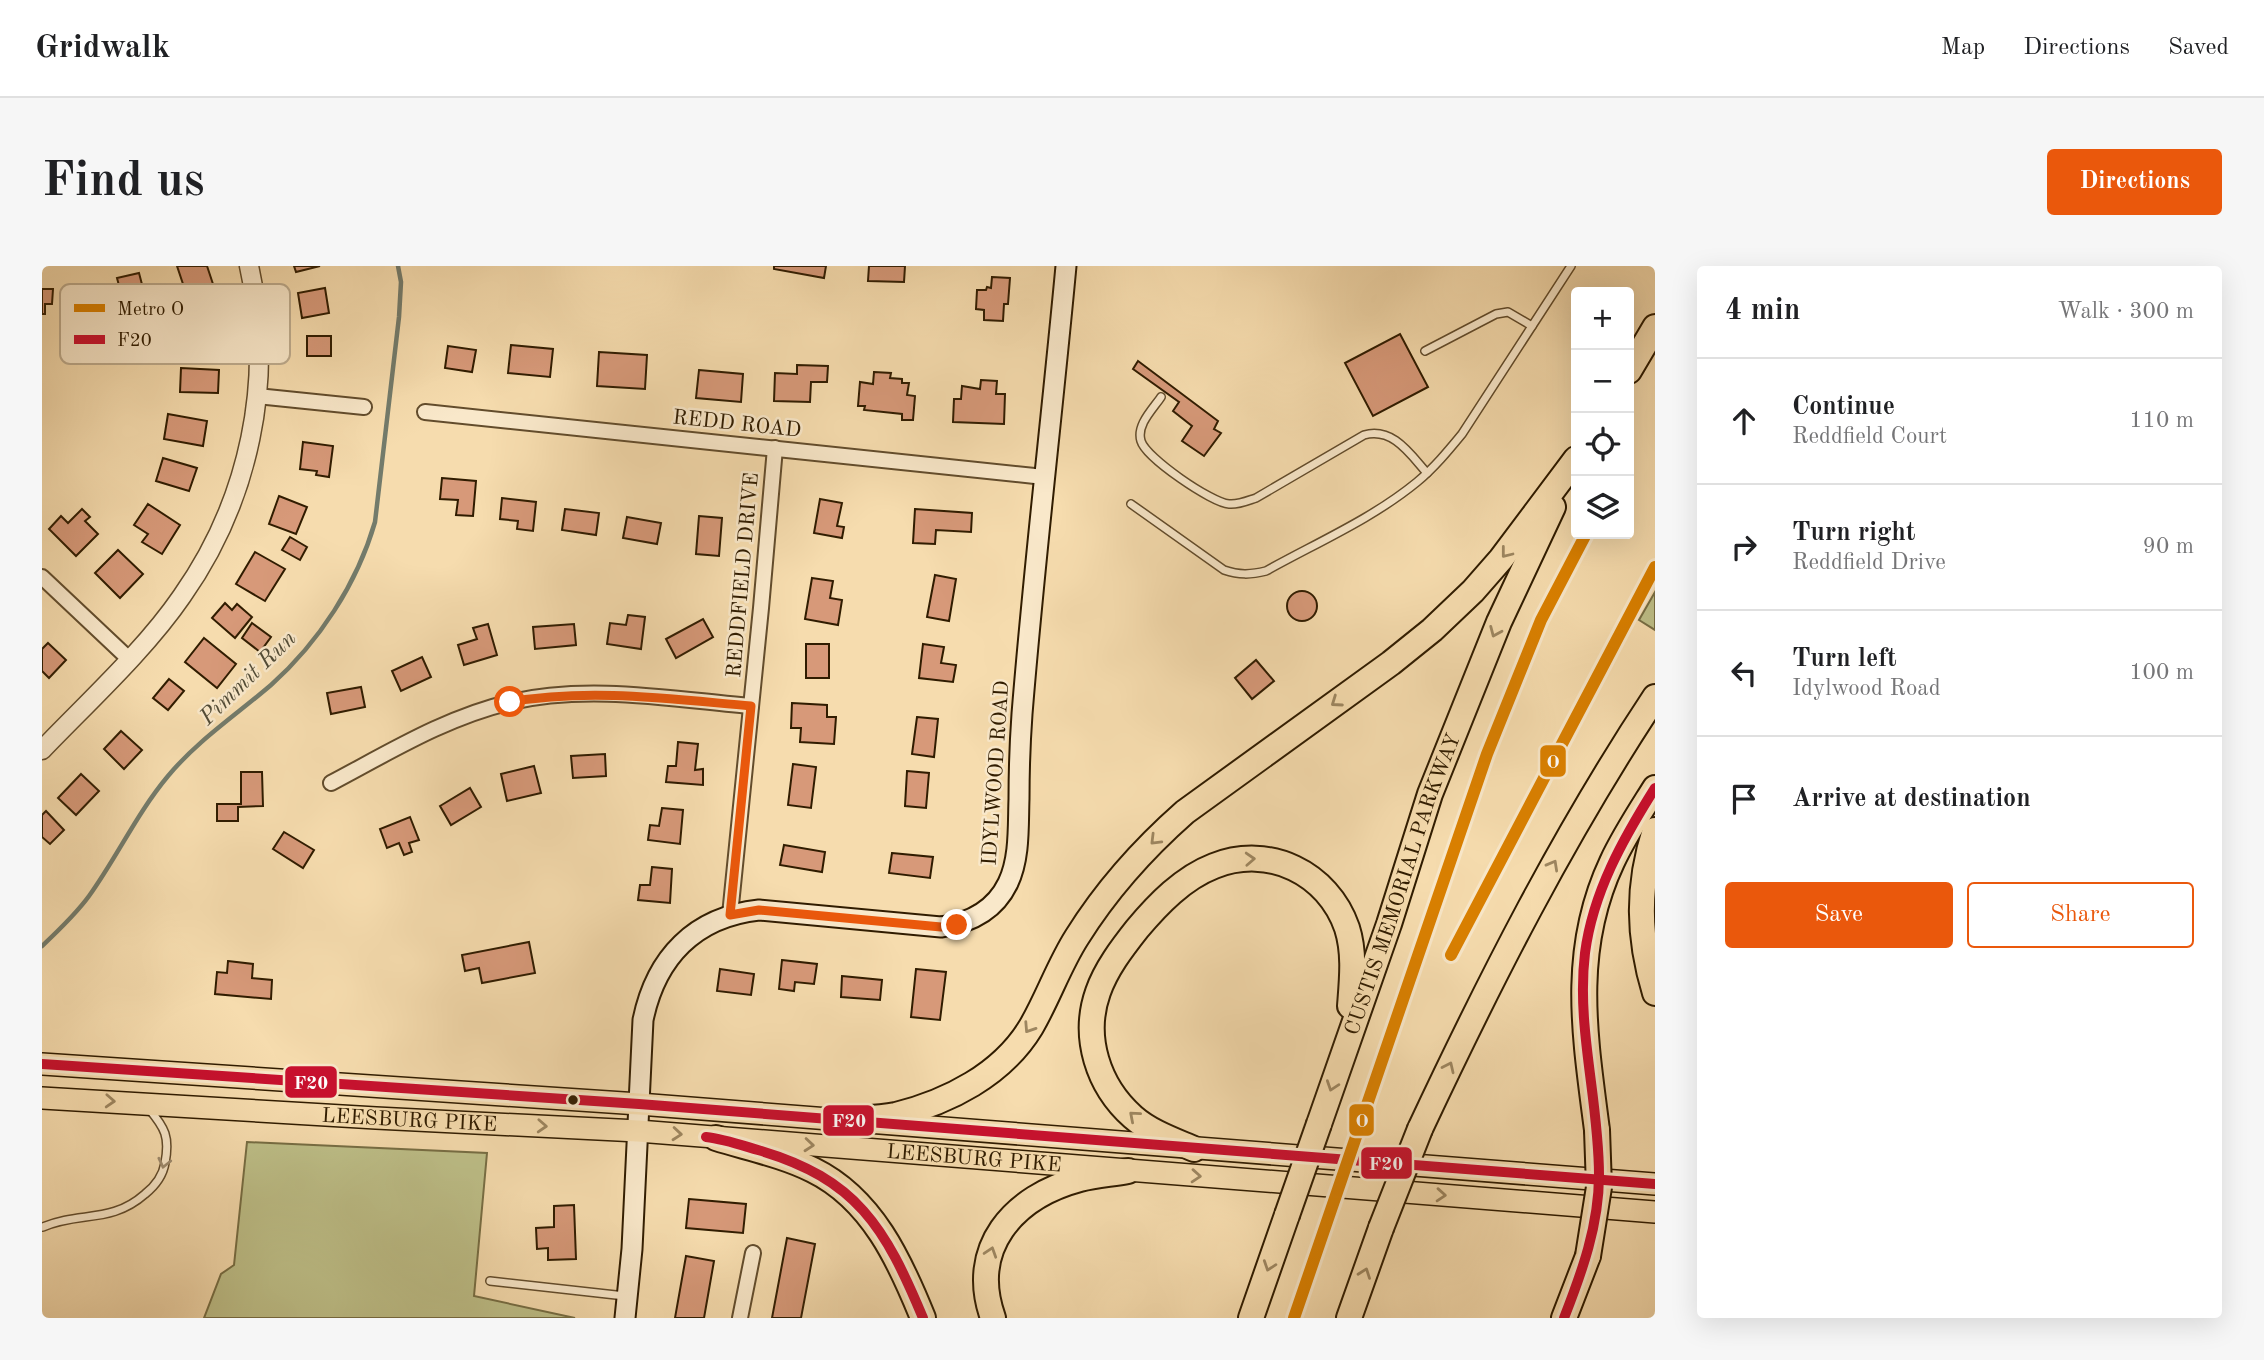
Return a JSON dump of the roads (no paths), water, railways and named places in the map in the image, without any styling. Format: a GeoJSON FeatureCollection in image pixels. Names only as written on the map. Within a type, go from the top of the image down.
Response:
{"type":"FeatureCollection","features":[{"type":"Feature","properties":{"kind":"highway"},"geometry":{"type":"LineString","coordinates":[[1634,363],[1655,327]]}},
{"type":"Feature","properties":{"kind":"highway"},"geometry":{"type":"LineString","coordinates":[[837,1120],[894,1116],[938,1102],[970,1086],[991,1071],[1012,1052],[1029,1030],[1077,937],[1101,902],[1155,839],[1185,812],[1391,663],[1432,630],[1473,591],[1501,559],[1571,466]]}},
{"type":"Feature","properties":{"kind":"highway","name":"CUSTIS MEMORIAL PARKWAY"},"geometry":{"type":"LineString","coordinates":[[1251,1318],[1389,925],[1430,794],[1504,610],[1571,469]]}},
{"type":"Feature","properties":{"kind":"highway"},"geometry":{"type":"LineString","coordinates":[[1349,1318],[1420,1129],[1471,1020],[1532,902],[1583,812],[1655,697]]}},
{"type":"Feature","properties":{"kind":"highway"},"geometry":{"type":"LineString","coordinates":[[1573,1318],[1599,1187],[1597,1130],[1584,1020],[1586,951],[1596,904],[1611,864],[1655,788]]}},
{"type":"Feature","properties":{"kind":"highway"},"geometry":{"type":"LineString","coordinates":[[1655,830],[1643,878],[1641,910],[1643,944],[1655,993]]}},
{"type":"Feature","properties":{"kind":"highway"},"geometry":{"type":"LineString","coordinates":[[1194,1149],[1156,1132],[1133,1117],[1100,1073],[1091,1035],[1095,1003],[1106,973],[1150,914],[1172,892],[1196,875],[1234,860],[1276,860],[1295,867],[1312,878],[1326,892],[1339,910],[1352,951],[1353,978],[1346,1047]]}},
{"type":"Feature","properties":{"kind":"highway"},"geometry":{"type":"LineString","coordinates":[[716,1138],[789,1160],[815,1171],[840,1187],[880,1231],[896,1255],[923,1318]]}},
{"type":"Feature","properties":{"kind":"highway"},"geometry":{"type":"LineString","coordinates":[[993,1318],[985,1292],[985,1272],[989,1253],[1008,1220],[1020,1208],[1043,1193],[1079,1180],[1128,1171]]}},
{"type":"Feature","properties":{"kind":"highway"},"geometry":{"type":"LineString","coordinates":[[1564,1318],[1584,1267]]}},
{"type":"Feature","properties":{"kind":"main road","name":"IDYLWOOD ROAD"},"geometry":{"type":"LineString","coordinates":[[625,1318],[632,1250],[643,1020],[655,981],[679,947],[711,922],[730,915],[759,910],[941,927],[957,925],[988,909],[1008,882],[1014,867],[1018,835],[1020,746],[1032,599],[1066,266]]}},
{"type":"Feature","properties":{"kind":"main road","name":"LEESBURG PIKE"},"geometry":{"type":"LineString","coordinates":[[42,1064],[639,1104],[1655,1184]]}},
{"type":"Feature","properties":{"kind":"main road","name":"LEESBURG PIKE"},"geometry":{"type":"LineString","coordinates":[[42,1098],[638,1131],[1655,1212]]}},
{"type":"Feature","properties":{"kind":"street"},"geometry":{"type":"LineString","coordinates":[[249,266],[252,284]]}},
{"type":"Feature","properties":{"kind":"street"},"geometry":{"type":"LineString","coordinates":[[42,750],[156,630],[205,562],[221,529],[244,468],[257,396],[259,364]]}},
{"type":"Feature","properties":{"kind":"street"},"geometry":{"type":"LineString","coordinates":[[257,396],[363,407]]}},
{"type":"Feature","properties":{"kind":"street","name":"REDD ROAD"},"geometry":{"type":"LineString","coordinates":[[425,412],[1044,477]]}},
{"type":"Feature","properties":{"kind":"street","name":"REDDFIELD DRIVE"},"geometry":{"type":"LineString","coordinates":[[730,915],[775,448]]}},
{"type":"Feature","properties":{"kind":"street"},"geometry":{"type":"LineString","coordinates":[[42,577],[129,659]]}},
{"type":"Feature","properties":{"kind":"street"},"geometry":{"type":"LineString","coordinates":[[331,783],[440,726],[510,702],[574,695],[631,695],[751,706]]}},
{"type":"Feature","properties":{"kind":"street"},"geometry":{"type":"LineString","coordinates":[[740,1318],[753,1253]]}},
{"type":"Feature","properties":{"kind":"lane"},"geometry":{"type":"LineString","coordinates":[[1131,504],[1224,570],[1252,575],[1266,571],[1391,501],[1441,460],[1462,434],[1571,266]]}},
{"type":"Feature","properties":{"kind":"lane"},"geometry":{"type":"LineString","coordinates":[[1425,351],[1496,314],[1508,313],[1532,326]]}},
{"type":"Feature","properties":{"kind":"lane"},"geometry":{"type":"LineString","coordinates":[[1161,397],[1142,426],[1141,441],[1144,448],[1200,491],[1220,502],[1238,504],[1256,498],[1364,435],[1374,432],[1383,434],[1401,445],[1427,473]]}},
{"type":"Feature","properties":{"kind":"lane"},"geometry":{"type":"LineString","coordinates":[[43,1227],[60,1221],[109,1214],[136,1202],[151,1189],[161,1175],[168,1143],[162,1124],[144,1103]]}},
{"type":"Feature","properties":{"kind":"lane"},"geometry":{"type":"LineString","coordinates":[[490,1281],[627,1296]]}},
{"type":"Feature","properties":{"kind":"waterway","name":"Pimmit Run"},"geometry":{"type":"LineString","coordinates":[[42,946],[89,896],[168,776],[204,740],[289,668],[334,611],[358,568],[375,522],[399,317],[401,282],[398,266]]}},
{"type":"Feature","properties":{"kind":"metro line","name":"O"},"geometry":{"type":"LineString","coordinates":[[1294,1318],[1487,754],[1541,620],[1583,539]]}},
{"type":"Feature","properties":{"kind":"metro line","name":"O"},"geometry":{"type":"LineString","coordinates":[[1451,955],[1655,567]]}}]}
